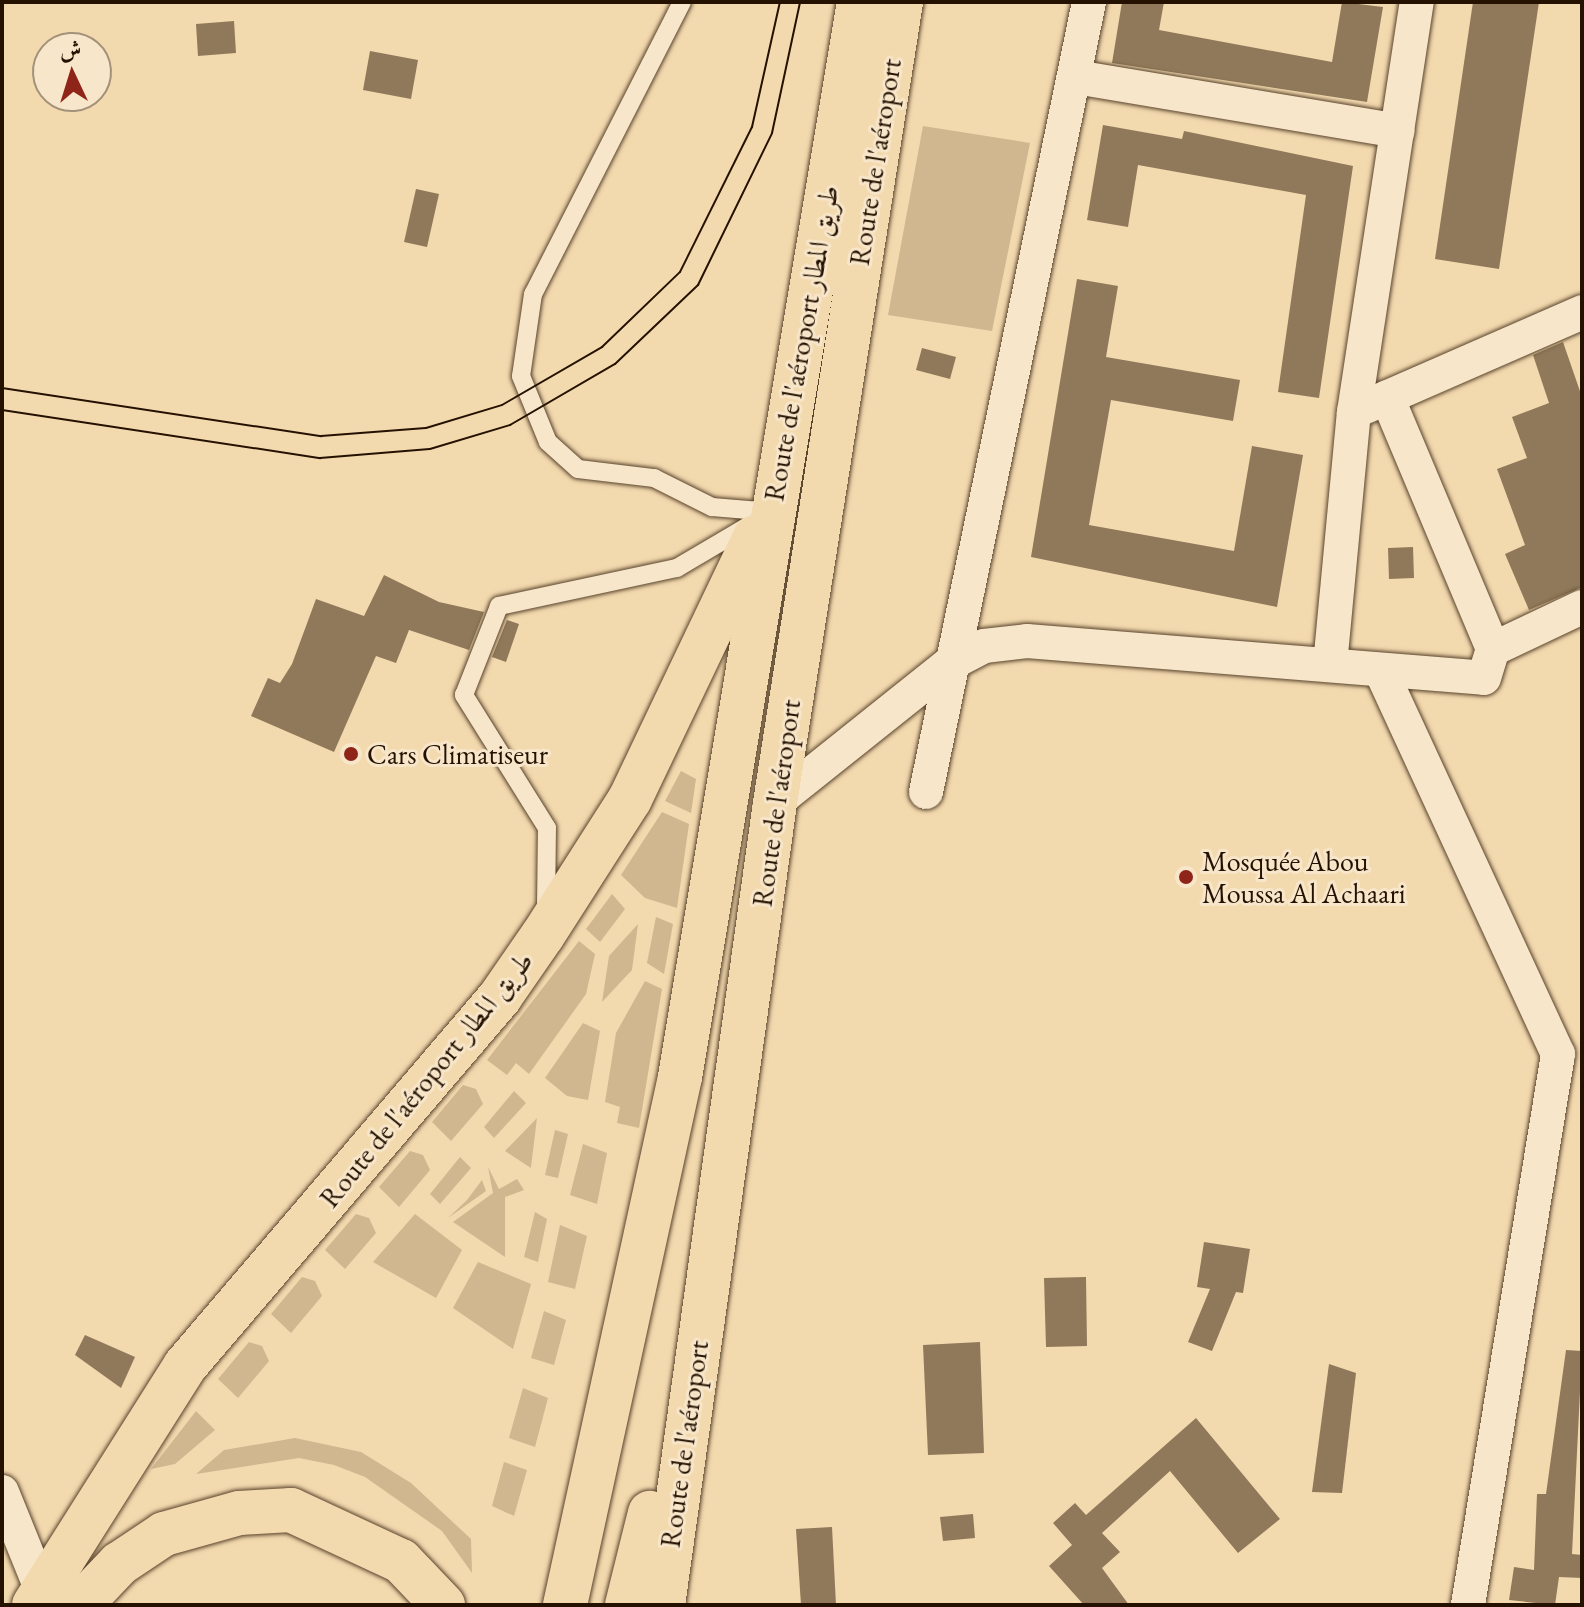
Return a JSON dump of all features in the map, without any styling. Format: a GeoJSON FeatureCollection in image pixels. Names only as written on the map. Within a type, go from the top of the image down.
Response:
{"type":"FeatureCollection","features":[{"type":"Feature","properties":{"kind":"highway","name":"Route de l'aéroport"},"geometry":{"type":"LineString","coordinates":[[835,144],[859,2]]}},
{"type":"Feature","properties":{"kind":"highway","name":"Route de l'aéroport"},"geometry":{"type":"LineString","coordinates":[[663,1605],[707,1269],[775,803],[901,2]]}},
{"type":"Feature","properties":{"kind":"highway","name":"Route de l'aéroport طريق المطار"},"geometry":{"type":"LineString","coordinates":[[53,1601],[185,1366],[500,997],[630,799],[747,549],[772,512],[835,144]]}},
{"type":"Feature","properties":{"kind":"highway"},"geometry":{"type":"LineString","coordinates":[[565,1605],[680,1077],[772,512]]}},
{"type":"Feature","properties":{"kind":"highway"},"geometry":{"type":"LineString","coordinates":[[627,1605],[707,1269]]}},
{"type":"Feature","properties":{"kind":"highway"},"geometry":{"type":"LineString","coordinates":[[53,1601],[119,1564],[164,1534],[239,1513],[291,1510],[401,1561],[443,1605]]}},
{"type":"Feature","properties":{"kind":"street"},"geometry":{"type":"LineString","coordinates":[[926,792],[948,665],[1076,77],[1089,2]]}},
{"type":"Feature","properties":{"kind":"street"},"geometry":{"type":"LineString","coordinates":[[1330,665],[1354,412],[1417,2]]}},
{"type":"Feature","properties":{"kind":"street"},"geometry":{"type":"LineString","coordinates":[[1076,77],[1397,131]]}},
{"type":"Feature","properties":{"kind":"street"},"geometry":{"type":"LineString","coordinates":[[1354,412],[1582,312]]}},
{"type":"Feature","properties":{"kind":"street"},"geometry":{"type":"LineString","coordinates":[[775,803],[948,665],[984,646],[1027,641],[1330,665],[1474,682],[1492,670],[1493,649],[1387,397]]}},
{"type":"Feature","properties":{"kind":"street"},"geometry":{"type":"LineString","coordinates":[[1493,649],[1582,607]]}},
{"type":"Feature","properties":{"kind":"street"},"geometry":{"type":"LineString","coordinates":[[1381,671],[1570,1054],[1468,1605]]}},
{"type":"Feature","properties":{"kind":"street"},"geometry":{"type":"LineString","coordinates":[[4,1506],[53,1601]]}},
{"type":"Feature","properties":{"kind":"lane"},"geometry":{"type":"LineString","coordinates":[[682,2],[533,294],[521,376],[548,442],[578,469],[654,478],[712,507],[772,512]]}},
{"type":"Feature","properties":{"kind":"lane"},"geometry":{"type":"LineString","coordinates":[[543,935],[547,828],[464,695],[499,606],[677,568],[772,512]]}},
{"type":"Feature","properties":{"kind":"shaded area"},"geometry":{"type":"Polygon","coordinates":[[[923,126],[1030,143],[992,331],[888,315],[923,126]]]}},
{"type":"Feature","properties":{"kind":"shaded area"},"geometry":{"type":"Polygon","coordinates":[[[681,771],[696,779],[691,813],[665,801],[681,771]]]}},
{"type":"Feature","properties":{"kind":"shaded area"},"geometry":{"type":"Polygon","coordinates":[[[662,812],[689,824],[677,908],[645,898],[621,875],[662,812]]]}},
{"type":"Feature","properties":{"kind":"shaded area"},"geometry":{"type":"Polygon","coordinates":[[[612,894],[625,909],[600,942],[586,929],[612,894]]]}},
{"type":"Feature","properties":{"kind":"shaded area"},"geometry":{"type":"Polygon","coordinates":[[[656,917],[673,924],[664,974],[647,963],[656,917]]]}},
{"type":"Feature","properties":{"kind":"shaded area"},"geometry":{"type":"Polygon","coordinates":[[[638,924],[632,970],[602,1002],[609,956],[638,924]]]}},
{"type":"Feature","properties":{"kind":"shaded area"},"geometry":{"type":"Polygon","coordinates":[[[579,941],[595,954],[586,994],[529,1074],[516,1063],[507,1075],[487,1060],[579,941]]]}},
{"type":"Feature","properties":{"kind":"shaded area"},"geometry":{"type":"Polygon","coordinates":[[[645,981],[662,989],[639,1128],[617,1123],[620,1107],[605,1102],[616,1033],[645,981]]]}},
{"type":"Feature","properties":{"kind":"shaded area"},"geometry":{"type":"Polygon","coordinates":[[[583,1023],[600,1031],[588,1100],[567,1096],[545,1078],[583,1023]]]}},
{"type":"Feature","properties":{"kind":"shaded area"},"geometry":{"type":"Polygon","coordinates":[[[463,1085],[476,1089],[483,1104],[451,1141],[432,1122],[463,1085]]]}},
{"type":"Feature","properties":{"kind":"shaded area"},"geometry":{"type":"Polygon","coordinates":[[[514,1091],[526,1103],[494,1138],[484,1127],[514,1091]]]}},
{"type":"Feature","properties":{"kind":"shaded area"},"geometry":{"type":"Polygon","coordinates":[[[537,1118],[531,1167],[531,1168],[505,1151],[537,1118]]]}},
{"type":"Feature","properties":{"kind":"shaded area"},"geometry":{"type":"Polygon","coordinates":[[[555,1130],[568,1134],[558,1178],[545,1175],[555,1130]]]}},
{"type":"Feature","properties":{"kind":"shaded area"},"geometry":{"type":"Polygon","coordinates":[[[583,1144],[607,1153],[597,1204],[570,1195],[583,1144]]]}},
{"type":"Feature","properties":{"kind":"shaded area"},"geometry":{"type":"Polygon","coordinates":[[[410,1151],[423,1155],[430,1170],[399,1207],[379,1187],[410,1151]]]}},
{"type":"Feature","properties":{"kind":"shaded area"},"geometry":{"type":"Polygon","coordinates":[[[460,1157],[471,1168],[440,1204],[430,1194],[460,1157]]]}},
{"type":"Feature","properties":{"kind":"shaded area"},"geometry":{"type":"Polygon","coordinates":[[[488,1167],[499,1189],[517,1179],[524,1190],[505,1197],[505,1257],[453,1222],[493,1193],[488,1167]]]}},
{"type":"Feature","properties":{"kind":"shaded area"},"geometry":{"type":"Polygon","coordinates":[[[482,1180],[486,1191],[448,1218],[467,1200],[482,1180]]]}},
{"type":"Feature","properties":{"kind":"shaded area"},"geometry":{"type":"Polygon","coordinates":[[[535,1212],[547,1219],[538,1262],[524,1257],[535,1212]]]}},
{"type":"Feature","properties":{"kind":"shaded area"},"geometry":{"type":"Polygon","coordinates":[[[356,1214],[369,1218],[376,1233],[345,1269],[325,1250],[356,1214]]]}},
{"type":"Feature","properties":{"kind":"shaded area"},"geometry":{"type":"Polygon","coordinates":[[[415,1214],[462,1250],[436,1298],[373,1262],[415,1214]]]}},
{"type":"Feature","properties":{"kind":"shaded area"},"geometry":{"type":"Polygon","coordinates":[[[560,1225],[587,1236],[575,1289],[548,1282],[560,1225]]]}},
{"type":"Feature","properties":{"kind":"shaded area"},"geometry":{"type":"Polygon","coordinates":[[[478,1262],[531,1284],[513,1349],[453,1308],[478,1262]]]}},
{"type":"Feature","properties":{"kind":"shaded area"},"geometry":{"type":"Polygon","coordinates":[[[302,1277],[315,1281],[322,1296],[291,1333],[271,1314],[302,1277]]]}},
{"type":"Feature","properties":{"kind":"shaded area"},"geometry":{"type":"Polygon","coordinates":[[[544,1311],[566,1320],[554,1365],[531,1358],[544,1311]]]}},
{"type":"Feature","properties":{"kind":"shaded area"},"geometry":{"type":"Polygon","coordinates":[[[249,1342],[262,1346],[269,1361],[238,1398],[218,1379],[249,1342]]]}},
{"type":"Feature","properties":{"kind":"shaded area"},"geometry":{"type":"Polygon","coordinates":[[[523,1388],[548,1398],[535,1447],[509,1438],[523,1388]]]}},
{"type":"Feature","properties":{"kind":"shaded area"},"geometry":{"type":"Polygon","coordinates":[[[196,1411],[215,1430],[175,1464],[151,1469],[196,1411]]]}},
{"type":"Feature","properties":{"kind":"shaded area"},"geometry":{"type":"Polygon","coordinates":[[[295,1438],[361,1452],[411,1483],[471,1539],[472,1573],[442,1531],[365,1477],[334,1465],[299,1458],[196,1474],[224,1450],[295,1438]]]}},
{"type":"Feature","properties":{"kind":"shaded area"},"geometry":{"type":"Polygon","coordinates":[[[504,1462],[527,1470],[514,1516],[492,1506],[504,1462]]]}},
{"type":"Feature","properties":{"kind":"building"},"geometry":{"type":"Polygon","coordinates":[[[1122,2],[1164,2],[1159,30],[1332,62],[1342,2],[1383,7],[1367,102],[1112,63],[1122,2]]]}},
{"type":"Feature","properties":{"kind":"building"},"geometry":{"type":"Polygon","coordinates":[[[1473,2],[1539,2],[1499,269],[1435,259],[1473,2]]]}},
{"type":"Feature","properties":{"kind":"building"},"geometry":{"type":"Polygon","coordinates":[[[234,21],[236,53],[198,56],[196,24],[234,21]]]}},
{"type":"Feature","properties":{"kind":"building"},"geometry":{"type":"Polygon","coordinates":[[[370,51],[418,60],[411,99],[363,90],[370,51]]]}},
{"type":"Feature","properties":{"kind":"building"},"geometry":{"type":"Polygon","coordinates":[[[1103,125],[1182,139],[1184,131],[1353,166],[1319,398],[1278,392],[1306,195],[1138,165],[1128,227],[1087,220],[1103,125]]]}},
{"type":"Feature","properties":{"kind":"building"},"geometry":{"type":"Polygon","coordinates":[[[416,189],[439,194],[427,247],[404,242],[416,189]]]}},
{"type":"Feature","properties":{"kind":"building"},"geometry":{"type":"Polygon","coordinates":[[[1077,279],[1118,286],[1106,357],[1240,380],[1233,421],[1111,400],[1089,525],[1234,551],[1252,446],[1303,455],[1277,607],[1031,557],[1077,279]]]}},
{"type":"Feature","properties":{"kind":"building"},"geometry":{"type":"Polygon","coordinates":[[[1563,342],[1582,397],[1582,587],[1529,610],[1505,554],[1525,545],[1497,469],[1527,458],[1512,417],[1549,403],[1533,355],[1563,342]]]}},
{"type":"Feature","properties":{"kind":"building"},"geometry":{"type":"Polygon","coordinates":[[[922,348],[956,357],[950,379],[916,370],[922,348]]]}},
{"type":"Feature","properties":{"kind":"building"},"geometry":{"type":"Polygon","coordinates":[[[1413,547],[1414,578],[1389,579],[1388,548],[1413,547]]]}},
{"type":"Feature","properties":{"kind":"building"},"geometry":{"type":"Polygon","coordinates":[[[384,575],[439,602],[484,612],[469,650],[409,630],[396,663],[376,656],[334,752],[251,716],[268,678],[280,683],[292,664],[316,599],[364,616],[384,575]]]}},
{"type":"Feature","properties":{"kind":"building"},"geometry":{"type":"Polygon","coordinates":[[[507,620],[519,624],[506,662],[492,657],[507,620]]]}},
{"type":"Feature","properties":{"kind":"building"},"geometry":{"type":"Polygon","coordinates":[[[1204,1242],[1250,1249],[1243,1293],[1236,1292],[1212,1351],[1188,1342],[1210,1289],[1197,1287],[1204,1242]]]}},
{"type":"Feature","properties":{"kind":"building"},"geometry":{"type":"Polygon","coordinates":[[[1086,1277],[1087,1346],[1046,1347],[1044,1278],[1086,1277]]]}},
{"type":"Feature","properties":{"kind":"building"},"geometry":{"type":"Polygon","coordinates":[[[85,1335],[135,1357],[121,1388],[75,1355],[85,1335]]]}},
{"type":"Feature","properties":{"kind":"building"},"geometry":{"type":"Polygon","coordinates":[[[980,1342],[984,1453],[928,1455],[923,1345],[980,1342]]]}},
{"type":"Feature","properties":{"kind":"building"},"geometry":{"type":"Polygon","coordinates":[[[1566,1350],[1582,1351],[1572,1554],[1582,1555],[1582,1578],[1559,1577],[1555,1605],[1509,1600],[1514,1567],[1534,1570],[1537,1494],[1546,1494],[1566,1350]]]}},
{"type":"Feature","properties":{"kind":"building"},"geometry":{"type":"Polygon","coordinates":[[[1329,1364],[1356,1373],[1342,1493],[1312,1492],[1329,1364]]]}},
{"type":"Feature","properties":{"kind":"building"},"geometry":{"type":"Polygon","coordinates":[[[1196,1418],[1280,1519],[1238,1553],[1170,1471],[1102,1533],[1120,1552],[1102,1568],[1129,1605],[1084,1605],[1049,1566],[1072,1545],[1053,1523],[1075,1503],[1086,1515],[1196,1418]]]}},
{"type":"Feature","properties":{"kind":"building"},"geometry":{"type":"Polygon","coordinates":[[[973,1514],[975,1538],[943,1541],[940,1517],[973,1514]]]}},
{"type":"Feature","properties":{"kind":"building"},"geometry":{"type":"Polygon","coordinates":[[[832,1527],[836,1605],[801,1605],[796,1529],[832,1527]]]}},
{"type":"Feature","properties":{"kind":"tram line"},"geometry":{"type":"LineString","coordinates":[[2,388],[321,436],[426,428],[502,405],[602,347],[680,272],[752,127],[780,2]]}},
{"type":"Feature","properties":{"kind":"tram line"},"geometry":{"type":"LineString","coordinates":[[2,410],[320,458],[430,449],[510,425],[615,364],[698,285],[772,133],[800,2]]}},
{"type":"Feature","properties":{"kind":"place","name":"Cars Climatiseur"},"geometry":{"type":"Point","coordinates":[351,754]}},
{"type":"Feature","properties":{"kind":"place","name":"Mosquée Abou Moussa Al Achaari"},"geometry":{"type":"Point","coordinates":[1186,877]}}]}
